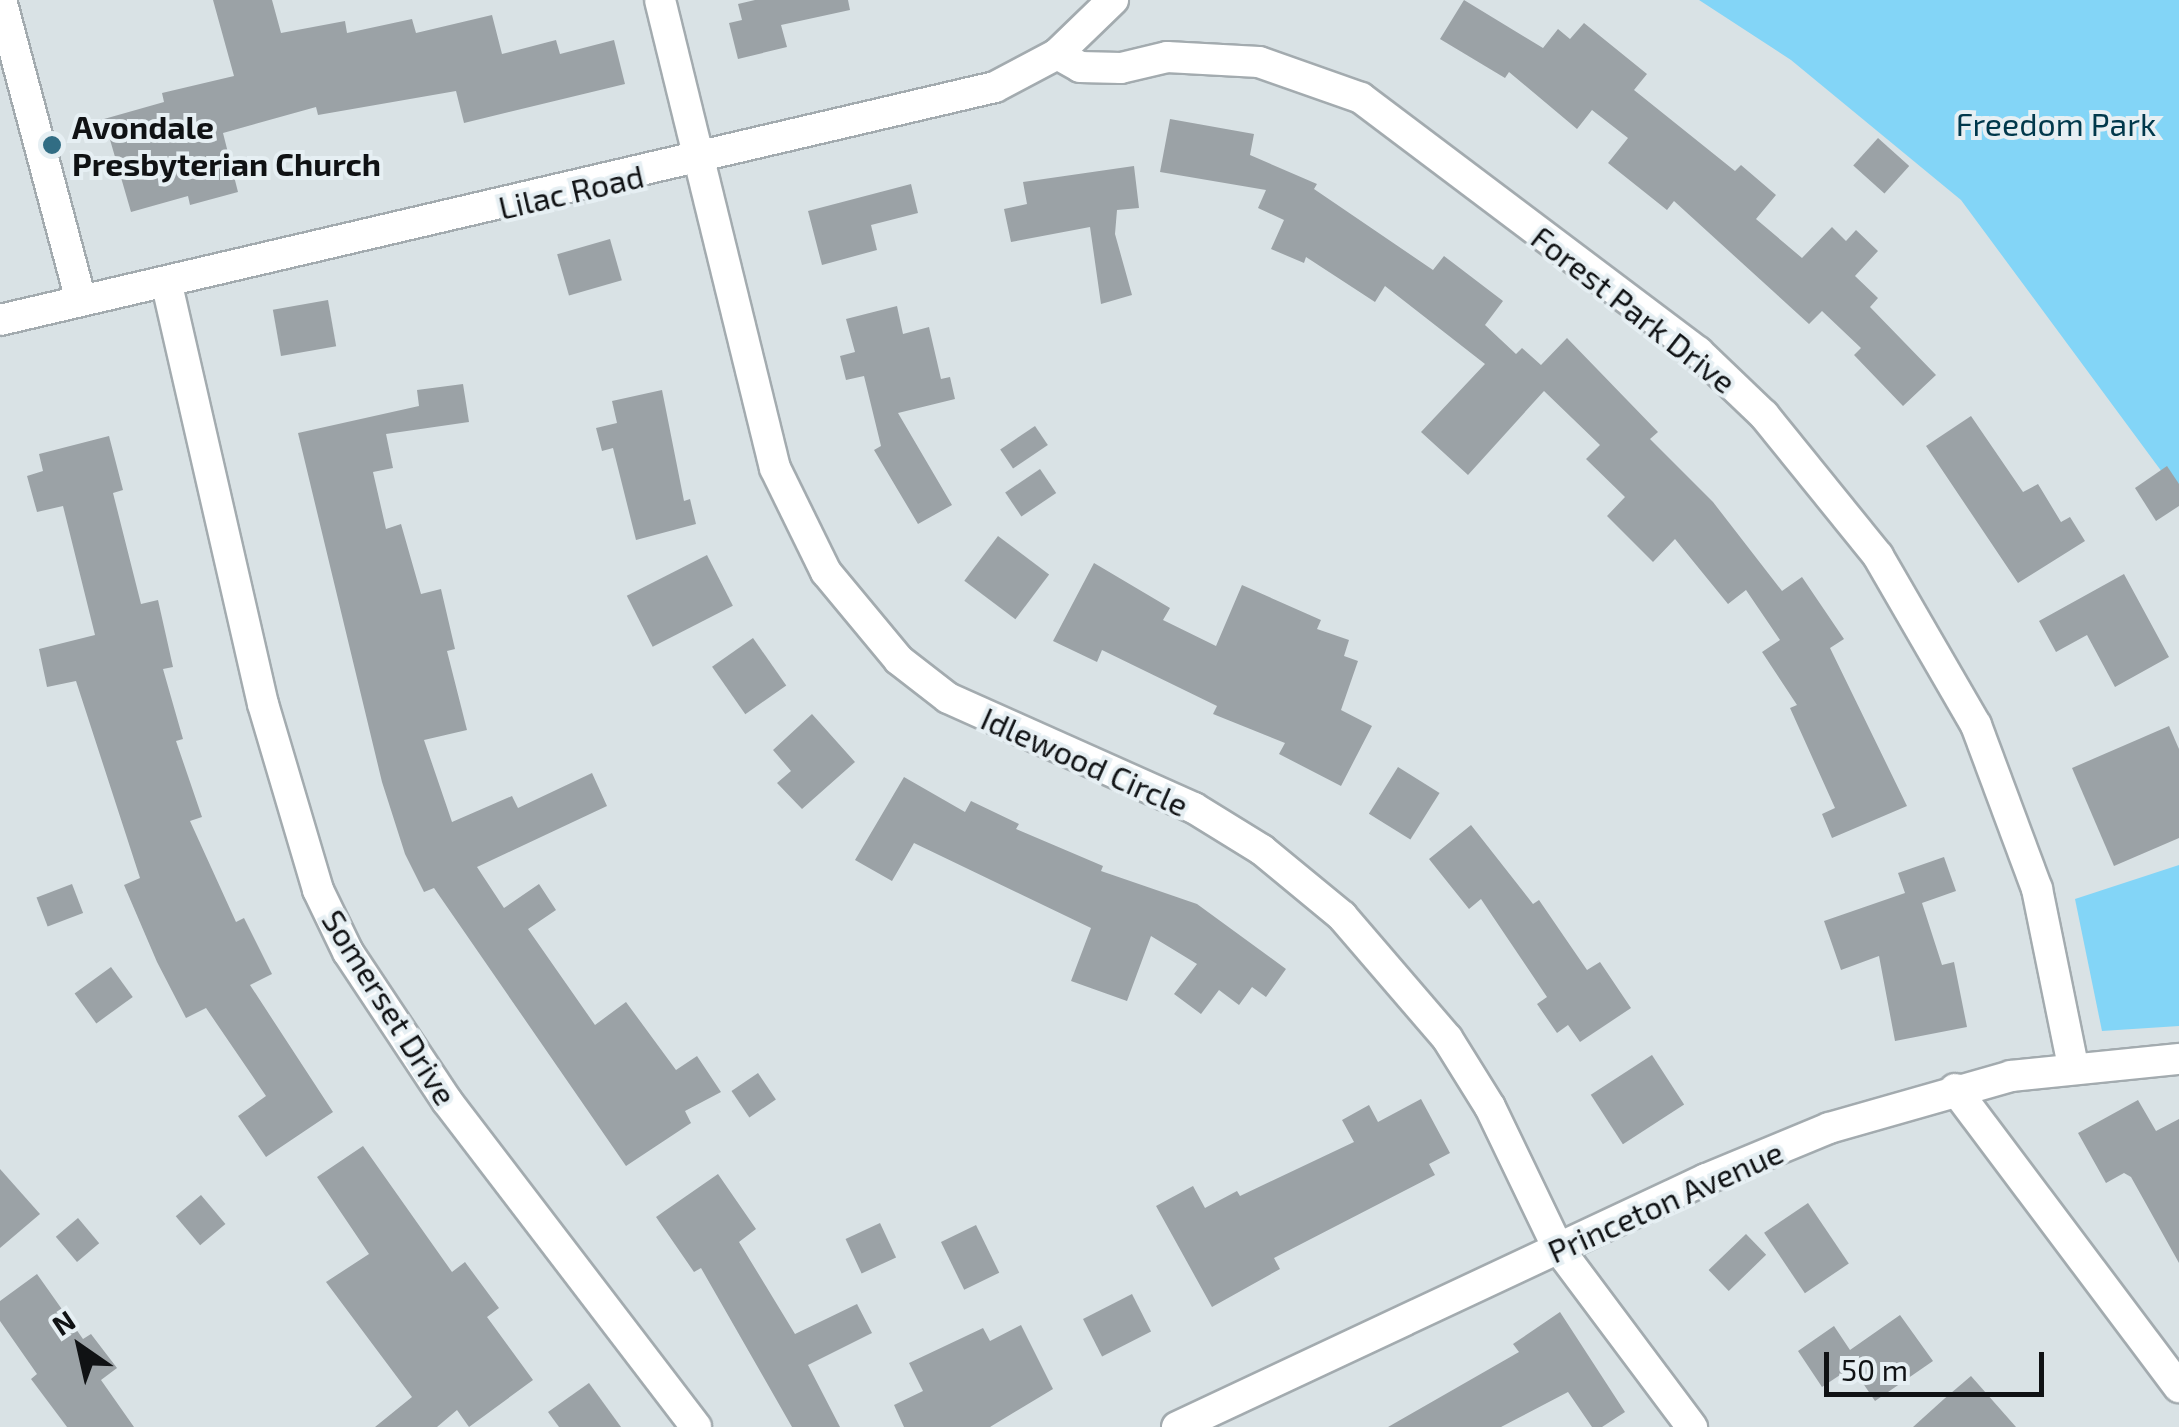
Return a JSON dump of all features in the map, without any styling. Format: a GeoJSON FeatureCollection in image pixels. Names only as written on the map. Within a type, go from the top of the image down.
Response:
{"type":"FeatureCollection","features":[{"type":"Feature","properties":{"kind":"street"},"geometry":{"type":"LineString","coordinates":[[1,0],[81,301]]}},
{"type":"Feature","properties":{"kind":"street","name":"Idlewood Circle"},"geometry":{"type":"LineString","coordinates":[[660,0],[776,468],[792,514],[859,617],[948,698],[1194,808],[1262,850],[1342,916],[1446,1038],[1490,1107],[1558,1248],[1692,1427]]}},
{"type":"Feature","properties":{"kind":"street","name":"Lilac Road"},"geometry":{"type":"LineString","coordinates":[[0,320],[702,160],[995,87],[1057,54],[1112,0]]}},
{"type":"Feature","properties":{"kind":"street","name":"Forest Park Drive"},"geometry":{"type":"LineString","coordinates":[[1057,54],[1094,67],[1166,57],[1259,62],[1361,98],[1698,352],[1764,415],[1878,556],[1976,725],[2036,889],[2073,1066]]}},
{"type":"Feature","properties":{"kind":"street","name":"Somerset Drive"},"geometry":{"type":"LineString","coordinates":[[167,285],[263,704],[318,890],[348,952],[447,1101],[696,1427]]}},
{"type":"Feature","properties":{"kind":"street","name":"Princeton Avenue"},"geometry":{"type":"LineString","coordinates":[[1177,1427],[1558,1248],[1829,1128],[1955,1089],[2073,1066],[2179,1059]]}},
{"type":"Feature","properties":{"kind":"street"},"geometry":{"type":"LineString","coordinates":[[1955,1089],[2179,1387]]}},
{"type":"Feature","properties":{"kind":"green space","name":"Freedom Park"},"geometry":{"type":"Polygon","coordinates":[[[1699,0],[2179,0],[2179,495],[1961,200],[1791,60],[1699,0]]]}},
{"type":"Feature","properties":{"kind":"green space"},"geometry":{"type":"Polygon","coordinates":[[[2179,865],[2179,1026],[2102,1031],[2075,899],[2179,865]]]}},
{"type":"Feature","properties":{"kind":"building"},"geometry":{"type":"Polygon","coordinates":[[[213,0],[272,0],[281,33],[345,21],[347,33],[412,19],[416,33],[492,15],[502,54],[556,40],[560,54],[614,40],[625,84],[464,123],[456,91],[318,115],[316,107],[223,133],[238,192],[190,205],[188,196],[131,212],[104,119],[164,102],[162,93],[234,76],[213,0]]]}},
{"type":"Feature","properties":{"kind":"building"},"geometry":{"type":"Polygon","coordinates":[[[755,0],[848,0],[850,10],[781,25],[787,47],[738,59],[729,23],[742,20],[738,4],[755,0]]]}},
{"type":"Feature","properties":{"kind":"building"},"geometry":{"type":"Polygon","coordinates":[[[1464,0],[1543,48],[1558,29],[1570,39],[1584,23],[1647,74],[1634,90],[1735,171],[1741,165],[1776,195],[1756,219],[1802,258],[1832,227],[1846,241],[1856,230],[1878,251],[1855,276],[1878,298],[1870,307],[1936,375],[1903,406],[1854,355],[1861,348],[1822,311],[1809,324],[1674,201],[1667,210],[1608,163],[1628,138],[1592,110],[1577,129],[1509,72],[1505,78],[1440,39],[1464,0]]]}},
{"type":"Feature","properties":{"kind":"building"},"geometry":{"type":"Polygon","coordinates":[[[1170,119],[1254,134],[1250,155],[1317,184],[1314,189],[1433,270],[1444,256],[1503,301],[1485,325],[1516,354],[1522,348],[1541,365],[1567,338],[1658,432],[1650,439],[1713,502],[1782,591],[1802,577],[1844,639],[1830,648],[1907,806],[1832,838],[1822,814],[1835,808],[1790,708],[1797,705],[1762,652],[1780,640],[1746,590],[1728,604],[1675,539],[1653,562],[1607,516],[1625,497],[1586,459],[1600,445],[1544,391],[1468,475],[1421,432],[1485,364],[1385,286],[1375,302],[1306,257],[1304,263],[1271,249],[1284,220],[1258,208],[1266,190],[1160,172],[1170,119]]]}},
{"type":"Feature","properties":{"kind":"building"},"geometry":{"type":"Polygon","coordinates":[[[1878,138],[1909,166],[1884,194],[1853,165],[1878,138]]]}},
{"type":"Feature","properties":{"kind":"building"},"geometry":{"type":"Polygon","coordinates":[[[1134,166],[1139,208],[1117,210],[1115,234],[1132,295],[1101,304],[1090,227],[1011,242],[1004,209],[1027,204],[1023,182],[1134,166]]]}},
{"type":"Feature","properties":{"kind":"building"},"geometry":{"type":"Polygon","coordinates":[[[911,184],[918,213],[871,225],[877,250],[822,265],[808,211],[911,184]]]}},
{"type":"Feature","properties":{"kind":"building"},"geometry":{"type":"Polygon","coordinates":[[[610,239],[622,280],[569,295],[557,254],[610,239]]]}},
{"type":"Feature","properties":{"kind":"building"},"geometry":{"type":"Polygon","coordinates":[[[328,300],[336,346],[281,356],[273,310],[328,300]]]}},
{"type":"Feature","properties":{"kind":"building"},"geometry":{"type":"Polygon","coordinates":[[[897,306],[903,334],[929,327],[941,379],[950,377],[955,399],[898,413],[952,505],[918,524],[874,450],[881,446],[864,376],[846,380],[840,356],[855,352],[846,319],[897,306]]]}},
{"type":"Feature","properties":{"kind":"building"},"geometry":{"type":"Polygon","coordinates":[[[463,384],[469,422],[386,434],[393,468],[373,472],[386,529],[401,524],[421,594],[441,589],[455,649],[447,651],[467,730],[424,740],[452,822],[512,796],[518,808],[592,773],[607,806],[477,867],[504,908],[539,884],[556,910],[528,929],[595,1025],[626,1002],[676,1070],[697,1056],[721,1092],[685,1111],[691,1123],[626,1166],[434,888],[424,892],[405,854],[382,782],[298,433],[419,406],[417,390],[463,384]]]}},
{"type":"Feature","properties":{"kind":"building"},"geometry":{"type":"Polygon","coordinates":[[[662,390],[684,501],[690,499],[696,524],[636,540],[613,448],[602,451],[596,428],[617,423],[612,401],[662,390]]]}},
{"type":"Feature","properties":{"kind":"building"},"geometry":{"type":"Polygon","coordinates":[[[1971,416],[2023,492],[2038,484],[2061,522],[2070,517],[2085,541],[2018,583],[1926,446],[1971,416]]]}},
{"type":"Feature","properties":{"kind":"building"},"geometry":{"type":"Polygon","coordinates":[[[1035,426],[1048,445],[1013,469],[1000,449],[1035,426]]]}},
{"type":"Feature","properties":{"kind":"building"},"geometry":{"type":"Polygon","coordinates":[[[109,436],[123,490],[113,493],[141,604],[158,600],[173,667],[163,669],[183,739],[176,741],[202,817],[190,821],[236,922],[244,918],[272,974],[250,985],[333,1112],[266,1157],[238,1116],[266,1096],[206,1008],[186,1018],[124,885],[140,878],[76,681],[47,687],[39,649],[95,635],[63,506],[37,512],[27,476],[43,471],[39,454],[109,436]]]}},
{"type":"Feature","properties":{"kind":"building"},"geometry":{"type":"Polygon","coordinates":[[[2167,466],[2179,484],[2179,506],[2156,521],[2135,488],[2167,466]]]}},
{"type":"Feature","properties":{"kind":"building"},"geometry":{"type":"Polygon","coordinates":[[[1040,469],[1056,493],[1021,517],[1005,492],[1040,469]]]}},
{"type":"Feature","properties":{"kind":"building"},"geometry":{"type":"Polygon","coordinates":[[[998,536],[1049,575],[1015,619],[964,581],[998,536]]]}},
{"type":"Feature","properties":{"kind":"building"},"geometry":{"type":"Polygon","coordinates":[[[707,555],[733,606],[653,647],[627,596],[707,555]]]}},
{"type":"Feature","properties":{"kind":"building"},"geometry":{"type":"Polygon","coordinates":[[[1094,563],[1170,608],[1163,620],[1216,646],[1242,585],[1321,620],[1317,629],[1349,640],[1344,656],[1358,661],[1341,710],[1372,726],[1341,786],[1279,754],[1285,743],[1213,714],[1217,706],[1102,650],[1097,662],[1053,641],[1094,563]]]}},
{"type":"Feature","properties":{"kind":"building"},"geometry":{"type":"Polygon","coordinates":[[[2124,574],[2169,657],[2115,687],[2087,635],[2056,652],[2039,621],[2124,574]]]}},
{"type":"Feature","properties":{"kind":"building"},"geometry":{"type":"Polygon","coordinates":[[[753,638],[786,686],[745,714],[712,667],[753,638]]]}},
{"type":"Feature","properties":{"kind":"building"},"geometry":{"type":"Polygon","coordinates":[[[812,714],[855,762],[802,809],[777,783],[791,771],[773,750],[812,714]]]}},
{"type":"Feature","properties":{"kind":"building"},"geometry":{"type":"Polygon","coordinates":[[[2169,726],[2179,749],[2179,838],[2114,866],[2072,768],[2169,726]]]}},
{"type":"Feature","properties":{"kind":"building"},"geometry":{"type":"Polygon","coordinates":[[[1398,767],[1440,793],[1410,840],[1369,814],[1398,767]]]}},
{"type":"Feature","properties":{"kind":"building"},"geometry":{"type":"Polygon","coordinates":[[[904,777],[965,812],[971,801],[1019,824],[1016,829],[1103,866],[1101,871],[1197,904],[1286,969],[1266,997],[1252,987],[1239,1005],[1219,990],[1201,1014],[1174,994],[1197,964],[1151,936],[1127,1001],[1071,981],[1091,928],[914,843],[892,881],[855,860],[904,777]]]}},
{"type":"Feature","properties":{"kind":"building"},"geometry":{"type":"Polygon","coordinates":[[[1471,825],[1533,904],[1539,900],[1587,970],[1600,962],[1631,1008],[1580,1042],[1568,1025],[1557,1033],[1537,1004],[1547,997],[1481,899],[1469,909],[1429,859],[1471,825]]]}},
{"type":"Feature","properties":{"kind":"building"},"geometry":{"type":"Polygon","coordinates":[[[1944,857],[1956,891],[1922,903],[1942,965],[1954,962],[1967,1027],[1895,1041],[1879,956],[1841,970],[1824,921],[1905,893],[1898,873],[1944,857]]]}},
{"type":"Feature","properties":{"kind":"building"},"geometry":{"type":"Polygon","coordinates":[[[72,884],[83,913],[48,927],[37,898],[72,884]]]}},
{"type":"Feature","properties":{"kind":"building"},"geometry":{"type":"Polygon","coordinates":[[[111,967],[133,997],[96,1023],[75,993],[111,967]]]}},
{"type":"Feature","properties":{"kind":"building"},"geometry":{"type":"Polygon","coordinates":[[[1652,1055],[1684,1104],[1623,1144],[1591,1095],[1652,1055]]]}},
{"type":"Feature","properties":{"kind":"building"},"geometry":{"type":"Polygon","coordinates":[[[758,1073],[776,1100],[749,1117],[731,1091],[758,1073]]]}},
{"type":"Feature","properties":{"kind":"building"},"geometry":{"type":"Polygon","coordinates":[[[1421,1099],[1450,1153],[1429,1164],[1435,1175],[1274,1258],[1280,1269],[1212,1307],[1156,1206],[1193,1186],[1205,1208],[1237,1191],[1240,1196],[1354,1142],[1342,1120],[1369,1105],[1378,1122],[1421,1099]]]}},
{"type":"Feature","properties":{"kind":"building"},"geometry":{"type":"Polygon","coordinates":[[[2138,1100],[2156,1131],[2179,1119],[2179,1263],[2131,1177],[2124,1173],[2106,1183],[2078,1133],[2138,1100]]]}},
{"type":"Feature","properties":{"kind":"building"},"geometry":{"type":"Polygon","coordinates":[[[363,1146],[452,1272],[465,1262],[499,1308],[487,1317],[533,1380],[469,1427],[457,1410],[437,1427],[375,1427],[412,1397],[326,1282],[369,1254],[317,1177],[363,1146]]]}},
{"type":"Feature","properties":{"kind":"building"},"geometry":{"type":"Polygon","coordinates":[[[0,1169],[40,1214],[0,1248],[0,1169]]]}},
{"type":"Feature","properties":{"kind":"building"},"geometry":{"type":"Polygon","coordinates":[[[718,1174],[756,1229],[739,1242],[795,1334],[857,1304],[872,1333],[808,1365],[840,1427],[792,1427],[701,1268],[694,1272],[656,1217],[718,1174]]]}},
{"type":"Feature","properties":{"kind":"building"},"geometry":{"type":"Polygon","coordinates":[[[201,1195],[225,1224],[200,1245],[176,1216],[201,1195]]]}},
{"type":"Feature","properties":{"kind":"building"},"geometry":{"type":"Polygon","coordinates":[[[1808,1203],[1849,1264],[1805,1293],[1764,1233],[1808,1203]]]}},
{"type":"Feature","properties":{"kind":"building"},"geometry":{"type":"Polygon","coordinates":[[[78,1218],[99,1243],[77,1262],[56,1237],[78,1218]]]}},
{"type":"Feature","properties":{"kind":"building"},"geometry":{"type":"Polygon","coordinates":[[[880,1223],[896,1257],[862,1273],[846,1239],[880,1223]]]}},
{"type":"Feature","properties":{"kind":"building"},"geometry":{"type":"Polygon","coordinates":[[[976,1225],[999,1273],[964,1290],[941,1242],[976,1225]]]}},
{"type":"Feature","properties":{"kind":"building"},"geometry":{"type":"Polygon","coordinates":[[[1746,1234],[1766,1255],[1729,1291],[1709,1270],[1746,1234]]]}},
{"type":"Feature","properties":{"kind":"building"},"geometry":{"type":"Polygon","coordinates":[[[37,1274],[83,1339],[91,1334],[117,1368],[101,1380],[134,1427],[67,1427],[31,1379],[37,1374],[0,1321],[0,1301],[37,1274]]]}},
{"type":"Feature","properties":{"kind":"building"},"geometry":{"type":"Polygon","coordinates":[[[1132,1294],[1151,1331],[1102,1356],[1083,1319],[1132,1294]]]}},
{"type":"Feature","properties":{"kind":"building"},"geometry":{"type":"Polygon","coordinates":[[[1560,1312],[1625,1412],[1602,1427],[1592,1427],[1568,1392],[1501,1427],[1388,1427],[1519,1352],[1513,1344],[1560,1312]]]}},
{"type":"Feature","properties":{"kind":"building"},"geometry":{"type":"Polygon","coordinates":[[[1900,1315],[1933,1361],[1875,1401],[1852,1367],[1822,1387],[1798,1351],[1834,1326],[1850,1350],[1900,1315]]]}},
{"type":"Feature","properties":{"kind":"building"},"geometry":{"type":"Polygon","coordinates":[[[1021,1325],[1053,1389],[990,1427],[904,1427],[894,1405],[923,1391],[909,1363],[983,1328],[990,1341],[1021,1325]]]}},
{"type":"Feature","properties":{"kind":"building"},"geometry":{"type":"Polygon","coordinates":[[[1971,1376],[2016,1427],[1913,1427],[1944,1399],[1971,1376]]]}},
{"type":"Feature","properties":{"kind":"building"},"geometry":{"type":"Polygon","coordinates":[[[589,1383],[621,1427],[559,1427],[548,1412],[589,1383]]]}},
{"type":"Feature","properties":{"kind":"place","name":"Avondale Presbyterian Church"},"geometry":{"type":"Point","coordinates":[52,145]}}]}
